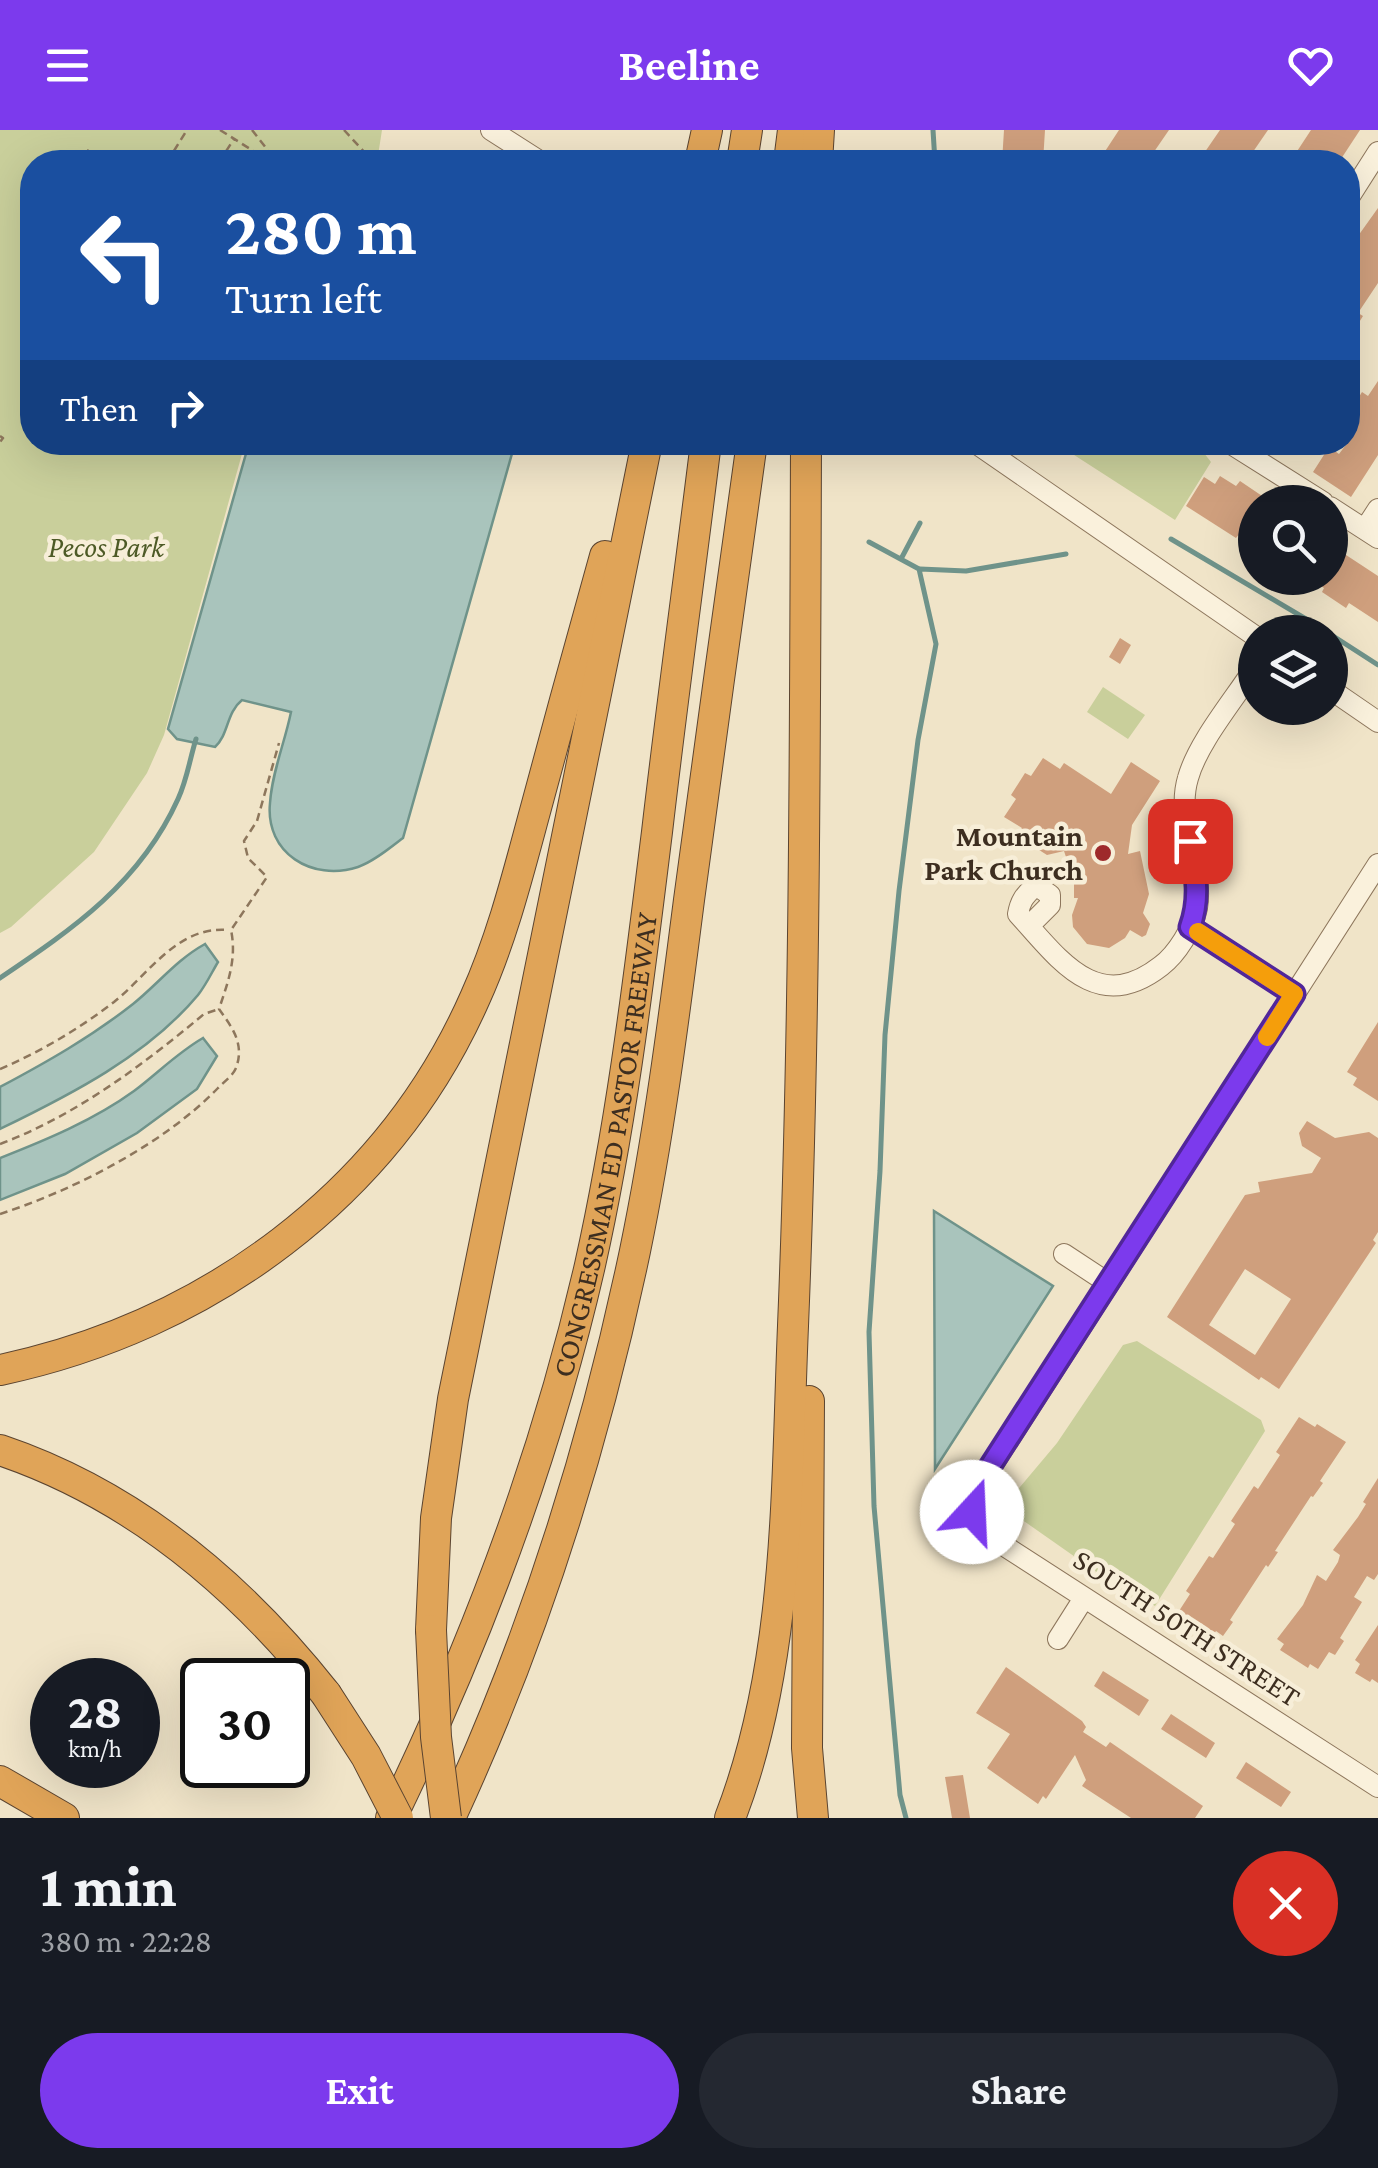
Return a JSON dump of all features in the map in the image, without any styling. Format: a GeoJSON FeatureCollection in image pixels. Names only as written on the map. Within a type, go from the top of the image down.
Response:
{"type":"FeatureCollection","features":[{"type":"Feature","properties":{"kind":"highway"},"geometry":{"type":"LineString","coordinates":[[0,1370],[72,1353],[127,1333],[202,1297],[251,1266],[295,1233],[356,1176],[426,1088],[474,1000],[502,927],[632,455]]}},
{"type":"Feature","properties":{"kind":"highway"},"geometry":{"type":"LineString","coordinates":[[448,1818],[436,1737],[431,1630],[436,1518],[452,1399],[644,455]]}},
{"type":"Feature","properties":{"kind":"highway","name":"CONGRESSMAN ED PASTOR FREEWAY"},"geometry":{"type":"LineString","coordinates":[[394,1818],[497,1575],[549,1420],[590,1263],[612,1156],[637,996],[704,455]]}},
{"type":"Feature","properties":{"kind":"highway","name":"CONGRESSMAN ED PASTOR FREEWAY"},"geometry":{"type":"LineString","coordinates":[[448,1818],[508,1681],[551,1562],[598,1408],[631,1268],[666,1072],[750,455]]}},
{"type":"Feature","properties":{"kind":"highway"},"geometry":{"type":"LineString","coordinates":[[730,1818],[761,1719],[774,1642],[787,1454],[802,1118],[806,455]]}},
{"type":"Feature","properties":{"kind":"highway"},"geometry":{"type":"LineString","coordinates":[[802,1118],[810,1209],[807,1748],[813,1818]]}},
{"type":"Feature","properties":{"kind":"highway"},"geometry":{"type":"LineString","coordinates":[[0,1450],[64,1476],[162,1532],[248,1604],[326,1694],[366,1756],[394,1818]]}},
{"type":"Feature","properties":{"kind":"highway"},"geometry":{"type":"LineString","coordinates":[[0,1781],[64,1818]]}},
{"type":"Feature","properties":{"kind":"street"},"geometry":{"type":"LineString","coordinates":[[491,130],[522,150]]}},
{"type":"Feature","properties":{"kind":"street"},"geometry":{"type":"LineString","coordinates":[[1360,181],[1378,152]]}},
{"type":"Feature","properties":{"kind":"street"},"geometry":{"type":"LineString","coordinates":[[993,455],[1238,624]]}},
{"type":"Feature","properties":{"kind":"street"},"geometry":{"type":"LineString","coordinates":[[1249,455],[1296,485]]}},
{"type":"Feature","properties":{"kind":"street"},"geometry":{"type":"LineString","coordinates":[[1348,518],[1372,533],[1378,509]]}},
{"type":"Feature","properties":{"kind":"street"},"geometry":{"type":"LineString","coordinates":[[1029,926],[1070,971],[1098,984],[1127,986],[1170,959],[1196,909],[1197,891],[1184,805],[1186,782],[1194,762],[1238,693]]}},
{"type":"Feature","properties":{"kind":"street"},"geometry":{"type":"LineString","coordinates":[[1348,701],[1378,722]]}},
{"type":"Feature","properties":{"kind":"street"},"geometry":{"type":"LineString","coordinates":[[1064,1254],[1108,1283],[1378,864]]}},
{"type":"Feature","properties":{"kind":"street"},"geometry":{"type":"LineString","coordinates":[[1190,927],[1294,994]]}},
{"type":"Feature","properties":{"kind":"street","name":"SOUTH 50TH STREET"},"geometry":{"type":"LineString","coordinates":[[1108,1283],[980,1482],[972,1499],[978,1525],[989,1536],[1378,1787]]}},
{"type":"Feature","properties":{"kind":"street"},"geometry":{"type":"LineString","coordinates":[[1058,1639],[1084,1598]]}},
{"type":"Feature","properties":{"kind":"path"},"geometry":{"type":"LineString","coordinates":[[220,130],[253,150]]}},
{"type":"Feature","properties":{"kind":"path"},"geometry":{"type":"LineString","coordinates":[[344,130],[362,150]]}},
{"type":"Feature","properties":{"kind":"path"},"geometry":{"type":"LineString","coordinates":[[227,150],[234,139]]}},
{"type":"Feature","properties":{"kind":"path"},"geometry":{"type":"LineString","coordinates":[[0,436],[0,442]]}},
{"type":"Feature","properties":{"kind":"path"},"geometry":{"type":"LineString","coordinates":[[218,1010],[232,972],[231,930],[267,876],[248,858],[244,842],[257,821],[279,743]]}},
{"type":"Feature","properties":{"kind":"path"},"geometry":{"type":"LineString","coordinates":[[0,1070],[66,1036],[115,1001],[180,942],[208,928],[231,930]]}},
{"type":"Feature","properties":{"kind":"path"},"geometry":{"type":"LineString","coordinates":[[0,1144],[33,1131],[116,1081],[204,1014],[218,1010]]}},
{"type":"Feature","properties":{"kind":"path"},"geometry":{"type":"LineString","coordinates":[[0,1214],[87,1178],[196,1111],[237,1068],[240,1050],[236,1033],[218,1010]]}},
{"type":"Feature","properties":{"kind":"green space","name":"Pecos Park"},"geometry":{"type":"Polygon","coordinates":[[[0,130],[382,130],[379,150],[20,150],[20,455],[242,455],[164,735],[147,773],[94,852],[0,933],[0,130]]]}},
{"type":"Feature","properties":{"kind":"green space"},"geometry":{"type":"Polygon","coordinates":[[[1074,455],[1205,455],[1211,462],[1175,520],[1074,455]]]}},
{"type":"Feature","properties":{"kind":"green space"},"geometry":{"type":"Polygon","coordinates":[[[1103,687],[1145,715],[1128,739],[1087,712],[1103,687]]]}},
{"type":"Feature","properties":{"kind":"green space"},"geometry":{"type":"Polygon","coordinates":[[[1137,1341],[1261,1420],[1265,1431],[1155,1606],[1098,1573],[1011,1512],[1009,1500],[1057,1443],[1123,1345],[1137,1341]]]}},
{"type":"Feature","properties":{"kind":"water"},"geometry":{"type":"Polygon","coordinates":[[[246,455],[512,455],[403,838],[364,865],[341,871],[309,867],[284,849],[270,821],[270,803],[291,712],[242,700],[215,747],[177,739],[168,729],[246,455]]]}},
{"type":"Feature","properties":{"kind":"water"},"geometry":{"type":"Polygon","coordinates":[[[205,944],[218,962],[201,991],[178,1017],[106,1072],[0,1129],[0,1087],[101,1027],[205,944]]]}},
{"type":"Feature","properties":{"kind":"water"},"geometry":{"type":"Polygon","coordinates":[[[203,1038],[217,1056],[197,1089],[137,1133],[65,1174],[0,1200],[0,1158],[103,1111],[203,1038]]]}},
{"type":"Feature","properties":{"kind":"water"},"geometry":{"type":"Polygon","coordinates":[[[934,1211],[1053,1286],[935,1469],[934,1211]]]}},
{"type":"Feature","properties":{"kind":"building"},"geometry":{"type":"Polygon","coordinates":[[[1004,130],[1045,130],[1044,150],[1003,150],[1004,130]]]}},
{"type":"Feature","properties":{"kind":"building"},"geometry":{"type":"Polygon","coordinates":[[[1119,130],[1169,130],[1155,150],[1106,150],[1119,130]]]}},
{"type":"Feature","properties":{"kind":"building"},"geometry":{"type":"Polygon","coordinates":[[[1220,130],[1268,130],[1254,150],[1206,150],[1220,130]]]}},
{"type":"Feature","properties":{"kind":"building"},"geometry":{"type":"Polygon","coordinates":[[[1311,130],[1360,130],[1347,150],[1298,150],[1311,130]]]}},
{"type":"Feature","properties":{"kind":"building"},"geometry":{"type":"Polygon","coordinates":[[[1378,208],[1378,283],[1360,310],[1360,233],[1378,208]]]}},
{"type":"Feature","properties":{"kind":"building"},"geometry":{"type":"Polygon","coordinates":[[[1378,381],[1378,455],[1351,497],[1348,485],[1333,485],[1313,472],[1324,455],[1360,455],[1362,392],[1368,396],[1378,381]]]}},
{"type":"Feature","properties":{"kind":"building"},"geometry":{"type":"Polygon","coordinates":[[[1220,476],[1236,486],[1240,481],[1246,485],[1238,485],[1236,538],[1186,506],[1204,477],[1215,484],[1220,476]]]}},
{"type":"Feature","properties":{"kind":"building"},"geometry":{"type":"Polygon","coordinates":[[[1348,556],[1378,576],[1378,622],[1349,603],[1346,608],[1326,595],[1348,595],[1348,556]]]}},
{"type":"Feature","properties":{"kind":"building"},"geometry":{"type":"Polygon","coordinates":[[[1120,638],[1131,645],[1120,664],[1109,657],[1120,638]]]}},
{"type":"Feature","properties":{"kind":"building","name":"Mountain Park Church"},"geometry":{"type":"Polygon","coordinates":[[[1043,758],[1060,769],[1064,763],[1111,794],[1131,762],[1160,781],[1132,825],[1128,854],[1140,851],[1149,894],[1143,913],[1150,924],[1146,935],[1142,937],[1130,930],[1109,948],[1087,944],[1073,927],[1072,915],[1078,898],[1074,898],[1074,881],[1064,851],[1047,855],[1017,836],[1022,828],[1004,817],[1016,799],[1011,795],[1025,773],[1031,776],[1043,758]]]}},
{"type":"Feature","properties":{"kind":"building"},"geometry":{"type":"Polygon","coordinates":[[[1378,1022],[1378,1101],[1353,1085],[1357,1078],[1347,1072],[1378,1022]]]}},
{"type":"Feature","properties":{"kind":"building"},"geometry":{"type":"Polygon","coordinates":[[[1307,1121],[1335,1138],[1369,1132],[1378,1138],[1378,1232],[1373,1240],[1376,1243],[1279,1389],[1261,1377],[1259,1380],[1167,1317],[1245,1195],[1260,1192],[1258,1182],[1312,1173],[1321,1158],[1302,1146],[1299,1133],[1307,1121]],[[1245,1269],[1209,1325],[1255,1355],[1291,1299],[1245,1269]]]}},
{"type":"Feature","properties":{"kind":"building"},"geometry":{"type":"Polygon","coordinates":[[[1299,1417],[1346,1442],[1320,1481],[1323,1483],[1230,1620],[1233,1622],[1223,1636],[1216,1631],[1212,1637],[1184,1619],[1186,1616],[1179,1611],[1190,1594],[1186,1591],[1209,1556],[1213,1558],[1254,1486],[1258,1489],[1299,1417]]]}},
{"type":"Feature","properties":{"kind":"building"},"geometry":{"type":"Polygon","coordinates":[[[1378,1478],[1378,1574],[1374,1580],[1367,1576],[1354,1597],[1362,1602],[1340,1638],[1344,1641],[1335,1655],[1329,1652],[1318,1669],[1310,1664],[1308,1668],[1280,1650],[1284,1644],[1277,1639],[1303,1605],[1317,1575],[1326,1581],[1338,1562],[1340,1555],[1333,1550],[1358,1517],[1378,1478]]]}},
{"type":"Feature","properties":{"kind":"building"},"geometry":{"type":"Polygon","coordinates":[[[1378,1625],[1378,1683],[1355,1673],[1360,1664],[1355,1660],[1378,1625]]]}},
{"type":"Feature","properties":{"kind":"building"},"geometry":{"type":"Polygon","coordinates":[[[1006,1667],[1082,1721],[1086,1727],[1083,1732],[1106,1747],[1110,1742],[1203,1806],[1195,1818],[1131,1818],[1082,1786],[1086,1780],[1075,1755],[1046,1799],[1043,1796],[1038,1804],[987,1768],[1010,1734],[976,1713],[1006,1667]]]}},
{"type":"Feature","properties":{"kind":"building"},"geometry":{"type":"Polygon","coordinates":[[[1103,1671],[1149,1700],[1139,1716],[1094,1686],[1103,1671]]]}},
{"type":"Feature","properties":{"kind":"building"},"geometry":{"type":"Polygon","coordinates":[[[1171,1714],[1215,1743],[1206,1758],[1161,1729],[1171,1714]]]}},
{"type":"Feature","properties":{"kind":"building"},"geometry":{"type":"Polygon","coordinates":[[[1246,1762],[1291,1792],[1281,1807],[1236,1778],[1246,1762]]]}},
{"type":"Feature","properties":{"kind":"building"},"geometry":{"type":"Polygon","coordinates":[[[963,1775],[970,1818],[952,1818],[945,1777],[963,1775]]]}},
{"type":"Feature","properties":{"kind":"waterway"},"geometry":{"type":"LineString","coordinates":[[933,130],[934,150]]}},
{"type":"Feature","properties":{"kind":"waterway"},"geometry":{"type":"LineString","coordinates":[[901,559],[920,523]]}},
{"type":"Feature","properties":{"kind":"waterway"},"geometry":{"type":"LineString","coordinates":[[1171,539],[1299,615]]}},
{"type":"Feature","properties":{"kind":"waterway"},"geometry":{"type":"LineString","coordinates":[[869,542],[919,569],[936,644],[918,740],[899,891],[885,1035],[869,1332],[874,1506],[900,1795],[906,1818]]}},
{"type":"Feature","properties":{"kind":"waterway"},"geometry":{"type":"LineString","coordinates":[[920,569],[966,571],[1066,554]]}},
{"type":"Feature","properties":{"kind":"waterway"},"geometry":{"type":"LineString","coordinates":[[1348,646],[1378,665]]}},
{"type":"Feature","properties":{"kind":"waterway"},"geometry":{"type":"LineString","coordinates":[[0,978],[79,922],[145,855],[178,799],[196,739]]}},
{"type":"Feature","properties":{"kind":"slow traffic"},"geometry":{"type":"LineString","coordinates":[[1198,932],[1294,994],[1267,1037]]}},
{"type":"Feature","properties":{"kind":"place","name":"Mountain Park Church"},"geometry":{"type":"Point","coordinates":[1103,853]}},
{"type":"Feature","properties":{"kind":"route"},"geometry":{"type":"LineString","coordinates":[[972,1512],[972,1499],[980,1482],[1294,994],[1190,927],[1197,891],[1190,841]]}}]}
